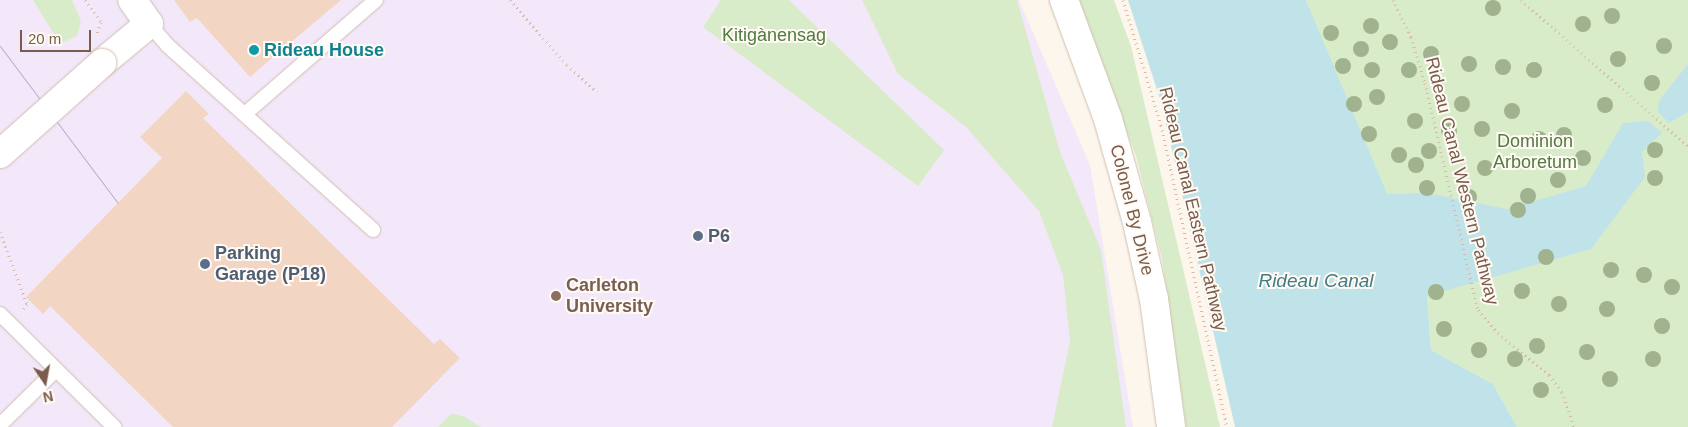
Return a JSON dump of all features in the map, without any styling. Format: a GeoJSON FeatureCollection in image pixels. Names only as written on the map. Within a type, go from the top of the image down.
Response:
{"type":"FeatureCollection","features":[{"type":"Feature","properties":{"kind":"main road"},"geometry":{"type":"LineString","coordinates":[[0,154],[102,63],[149,24],[132,0]]}},
{"type":"Feature","properties":{"kind":"main road","name":"Colonel By Drive"},"geometry":{"type":"LineString","coordinates":[[1064,0],[1108,119],[1137,222],[1154,299],[1171,427]]}},
{"type":"Feature","properties":{"kind":"lane"},"geometry":{"type":"LineString","coordinates":[[246,113],[376,0]]}},
{"type":"Feature","properties":{"kind":"lane"},"geometry":{"type":"LineString","coordinates":[[149,24],[166,46],[246,113],[373,230]]}},
{"type":"Feature","properties":{"kind":"lane"},"geometry":{"type":"LineString","coordinates":[[0,314],[114,427]]}},
{"type":"Feature","properties":{"kind":"lane"},"geometry":{"type":"LineString","coordinates":[[0,425],[56,370]]}},
{"type":"Feature","properties":{"kind":"path"},"geometry":{"type":"LineString","coordinates":[[85,0],[101,22]]}},
{"type":"Feature","properties":{"kind":"path"},"geometry":{"type":"LineString","coordinates":[[510,0],[566,65],[598,92]]}},
{"type":"Feature","properties":{"kind":"path","name":"Rideau Canal Eastern Pathway"},"geometry":{"type":"LineString","coordinates":[[1123,0],[1162,125],[1227,427]]}},
{"type":"Feature","properties":{"kind":"path","name":"Rideau Canal Western Pathway"},"geometry":{"type":"LineString","coordinates":[[1393,0],[1411,37],[1425,83],[1478,310],[1498,333],[1531,358],[1562,392],[1574,427]]}},
{"type":"Feature","properties":{"kind":"path"},"geometry":{"type":"LineString","coordinates":[[1521,0],[1688,146]]}},
{"type":"Feature","properties":{"kind":"path"},"geometry":{"type":"LineString","coordinates":[[0,232],[27,304]]}},
{"type":"Feature","properties":{"kind":"shaded area","name":"Carleton University"},"geometry":{"type":"Polygon","coordinates":[[[0,0],[1019,0],[1090,165],[1133,427],[0,427],[0,0]]]}},
{"type":"Feature","properties":{"kind":"green space"},"geometry":{"type":"Polygon","coordinates":[[[33,0],[72,0],[81,21],[77,36],[60,44],[33,0]]]}},
{"type":"Feature","properties":{"kind":"green space","name":"Kitigànensag"},"geometry":{"type":"Polygon","coordinates":[[[721,0],[789,0],[944,150],[918,186],[703,27],[721,0]]]}},
{"type":"Feature","properties":{"kind":"green space"},"geometry":{"type":"Polygon","coordinates":[[[862,0],[1017,0],[1060,152],[1101,250],[1126,427],[1052,427],[1070,341],[1063,275],[1039,211],[966,127],[898,74],[862,0]]]}},
{"type":"Feature","properties":{"kind":"green space"},"geometry":{"type":"Polygon","coordinates":[[[1078,0],[1114,0],[1131,46],[1220,427],[1186,427],[1162,259],[1136,156],[1078,0]]]}},
{"type":"Feature","properties":{"kind":"green space","name":"Dominion Arboretum"},"geometry":{"type":"Polygon","coordinates":[[[1306,0],[1688,0],[1688,427],[1517,427],[1493,384],[1431,350],[1427,296],[1306,0]]]}},
{"type":"Feature","properties":{"kind":"green space"},"geometry":{"type":"Polygon","coordinates":[[[452,413],[465,417],[481,427],[438,427],[452,413]]]}},
{"type":"Feature","properties":{"kind":"water","name":"Rideau Canal"},"geometry":{"type":"Polygon","coordinates":[[[1128,0],[1306,0],[1387,194],[1427,193],[1507,209],[1586,186],[1623,123],[1648,121],[1662,133],[1642,152],[1645,177],[1591,249],[1427,296],[1431,350],[1493,384],[1517,427],[1235,427],[1161,102],[1128,0]]]}},
{"type":"Feature","properties":{"kind":"water"},"geometry":{"type":"Polygon","coordinates":[[[1688,64],[1688,112],[1669,123],[1658,112],[1659,101],[1688,64]]]}},
{"type":"Feature","properties":{"kind":"building","name":"Rideau House"},"geometry":{"type":"Polygon","coordinates":[[[174,0],[341,0],[250,77],[197,18],[190,22],[174,0]]]}},
{"type":"Feature","properties":{"kind":"building","name":"Parking Garage (P18)"},"geometry":{"type":"Polygon","coordinates":[[[186,91],[209,114],[203,118],[434,344],[440,339],[460,358],[392,427],[173,427],[50,306],[43,314],[26,297],[162,158],[140,137],[186,91]]]}},
{"type":"Feature","properties":{"kind":"tram line"},"geometry":{"type":"LineString","coordinates":[[0,46],[118,203]]}},
{"type":"Feature","properties":{"kind":"place","name":"Rideau House"},"geometry":{"type":"Point","coordinates":[254,50]}},
{"type":"Feature","properties":{"kind":"place","name":"P6"},"geometry":{"type":"Point","coordinates":[698,236]}},
{"type":"Feature","properties":{"kind":"place","name":"Parking Garage (P18)"},"geometry":{"type":"Point","coordinates":[205,264]}},
{"type":"Feature","properties":{"kind":"place","name":"Carleton University"},"geometry":{"type":"Point","coordinates":[556,296]}}]}
